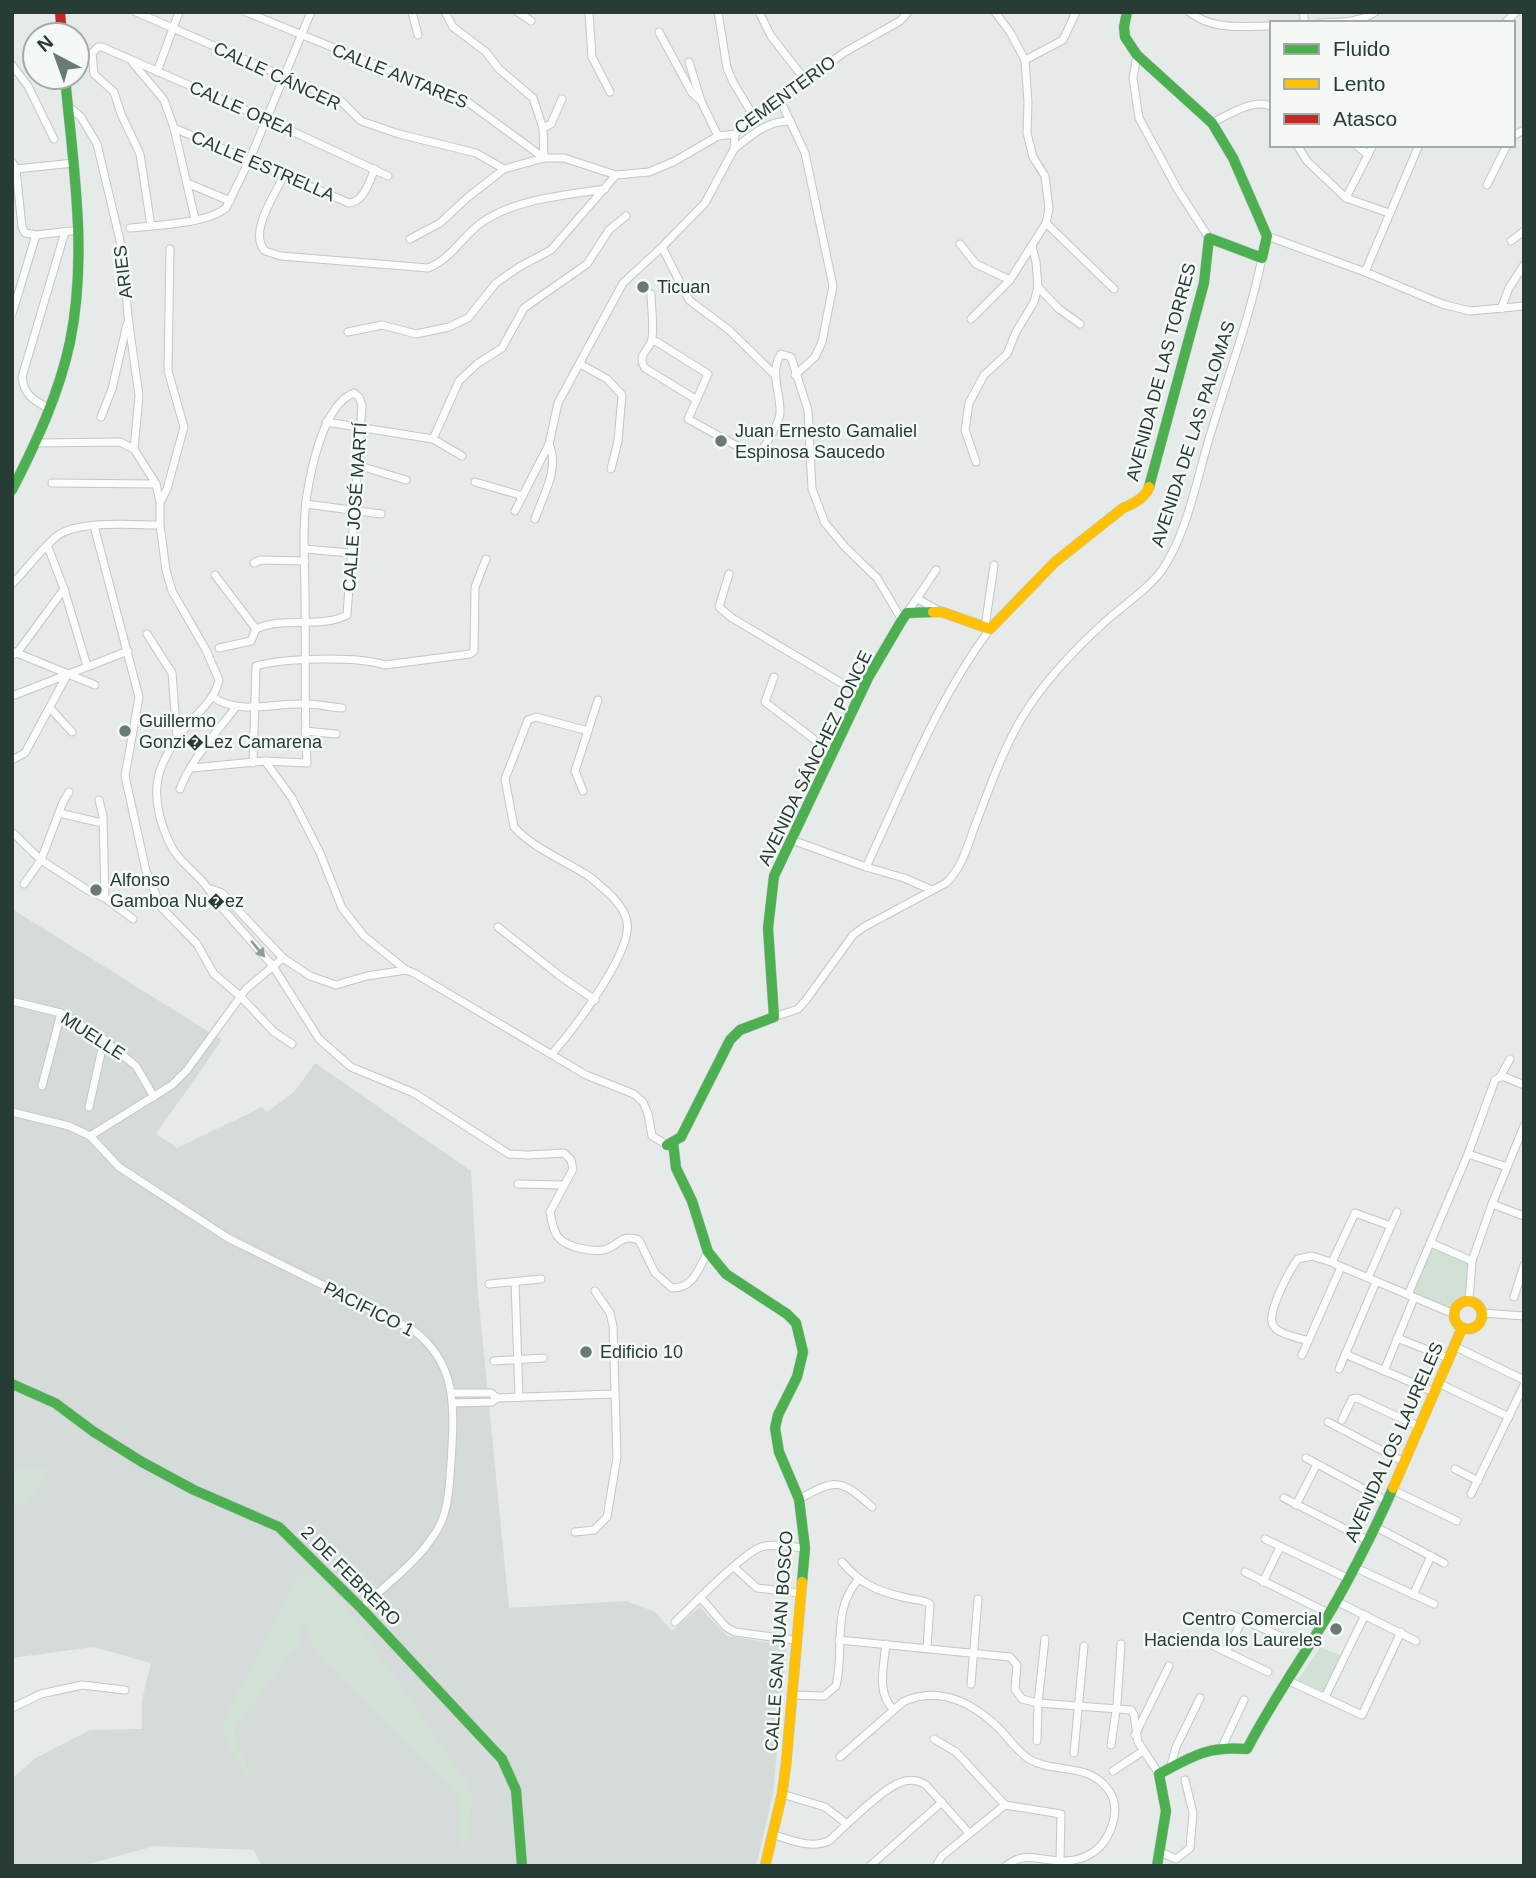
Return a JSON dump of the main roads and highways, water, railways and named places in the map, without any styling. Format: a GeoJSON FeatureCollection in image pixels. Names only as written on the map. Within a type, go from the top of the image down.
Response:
{"type":"FeatureCollection","features":[{"type":"Feature","properties":{"kind":"place","name":"Ticuan"},"geometry":{"type":"Point","coordinates":[643,287]}},
{"type":"Feature","properties":{"kind":"place","name":"Juan Ernesto Gamaliel Espinosa Saucedo"},"geometry":{"type":"Point","coordinates":[721,441]}},
{"type":"Feature","properties":{"kind":"place","name":"Guillermo Gonzi�Lez Camarena"},"geometry":{"type":"Point","coordinates":[125,731]}},
{"type":"Feature","properties":{"kind":"place","name":"Alfonso Gamboa Nu�ez"},"geometry":{"type":"Point","coordinates":[96,890]}},
{"type":"Feature","properties":{"kind":"place","name":"Edificio 10"},"geometry":{"type":"Point","coordinates":[586,1352]}},
{"type":"Feature","properties":{"kind":"place","name":"Centro Comercial Hacienda los Laureles"},"geometry":{"type":"Point","coordinates":[1336,1629]}}]}
